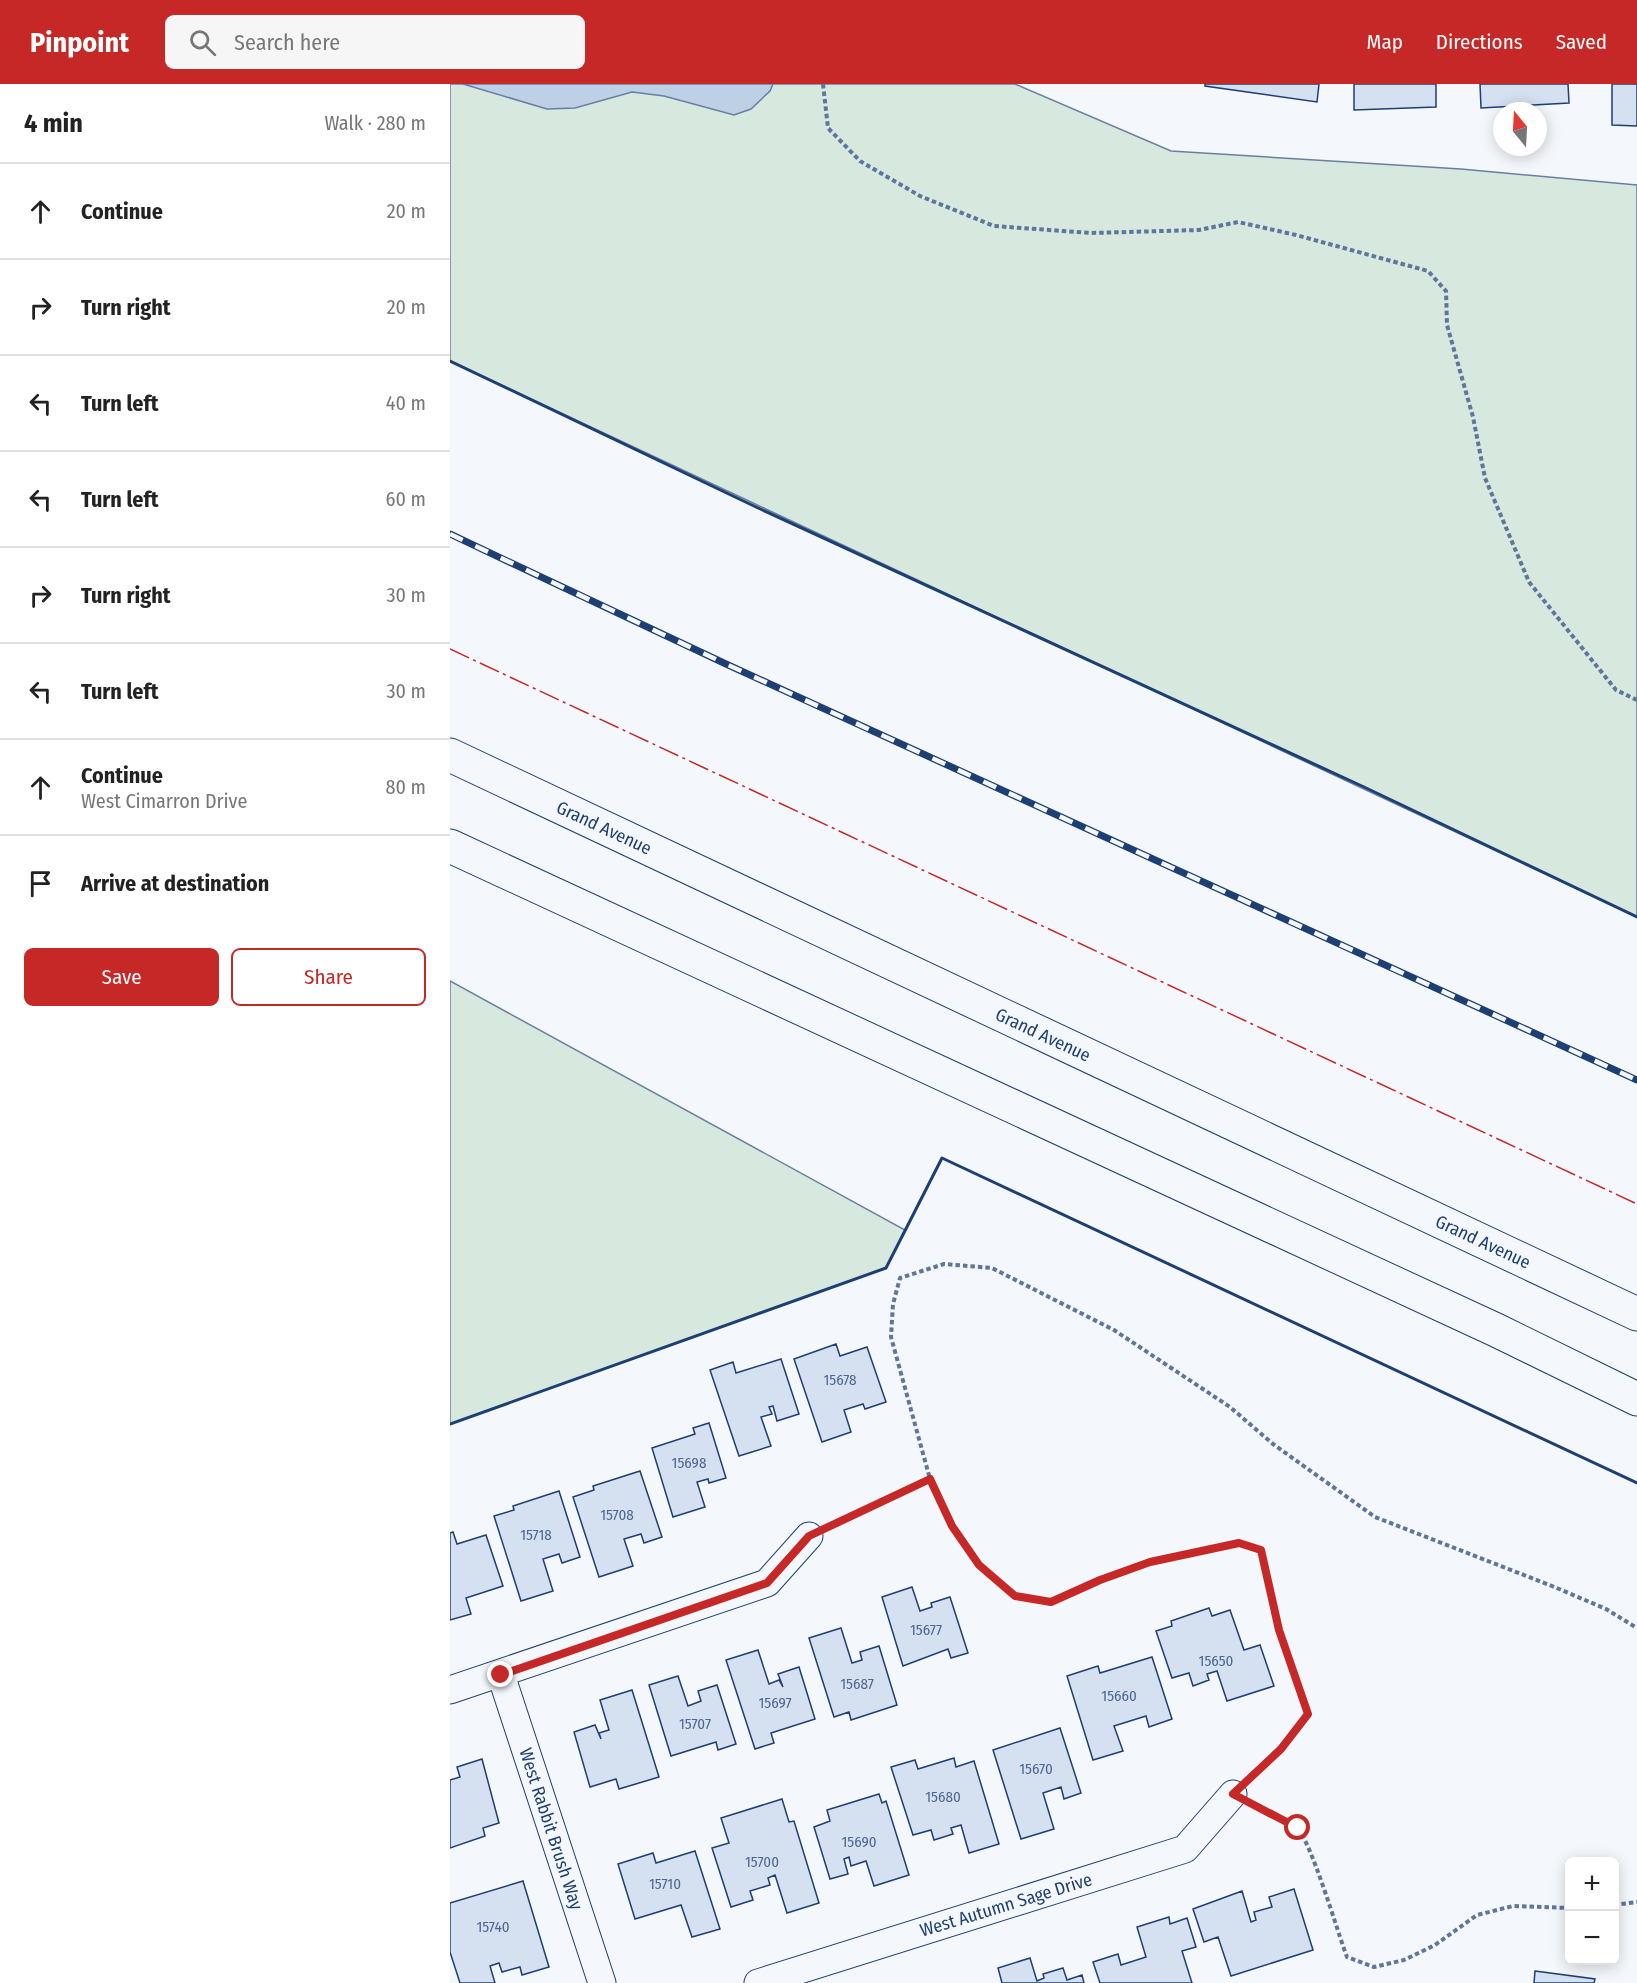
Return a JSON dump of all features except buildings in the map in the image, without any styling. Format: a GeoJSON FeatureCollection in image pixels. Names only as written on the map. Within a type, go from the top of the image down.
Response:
{"type":"FeatureCollection","features":[{"type":"Feature","properties":{"kind":"highway","name":"Grand Avenue"},"geometry":{"type":"LineString","coordinates":[[450,755],[1637,1314]]}},
{"type":"Feature","properties":{"kind":"highway"},"geometry":{"type":"LineString","coordinates":[[450,846],[1496,1330],[1637,1399]]}},
{"type":"Feature","properties":{"kind":"street"},"geometry":{"type":"LineString","coordinates":[[450,1690],[501,1675],[767,1583],[809,1536]]}},
{"type":"Feature","properties":{"kind":"street","name":"West Rabbit Brush Way"},"geometry":{"type":"LineString","coordinates":[[501,1675],[602,1983]]}},
{"type":"Feature","properties":{"kind":"street","name":"West Autumn Sage Drive"},"geometry":{"type":"LineString","coordinates":[[758,1983],[1185,1849],[1233,1794]]}},
{"type":"Feature","properties":{"kind":"path"},"geometry":{"type":"LineString","coordinates":[[824,84],[828,128],[860,161],[920,196],[994,226],[1091,232],[1199,230],[1238,222],[1296,235],[1428,271],[1446,291],[1447,325],[1473,417],[1485,478],[1529,582],[1616,690],[1637,700]]}},
{"type":"Feature","properties":{"kind":"path"},"geometry":{"type":"LineString","coordinates":[[1565,1908],[1513,1906],[1477,1915],[1424,1950],[1404,1960],[1374,1967],[1347,1957],[1335,1928],[1325,1890],[1298,1828],[1233,1794],[1281,1749],[1308,1714],[1279,1630],[1261,1550],[1239,1543],[1150,1562],[1100,1580],[1051,1602],[1015,1596],[979,1565],[952,1526],[930,1479],[891,1337],[893,1304],[900,1278],[944,1264],[992,1268],[1114,1330],[1230,1407],[1273,1444],[1375,1517],[1552,1586],[1606,1609],[1637,1628]]}},
{"type":"Feature","properties":{"kind":"path"},"geometry":{"type":"LineString","coordinates":[[809,1536],[930,1479]]}},
{"type":"Feature","properties":{"kind":"path"},"geometry":{"type":"LineString","coordinates":[[1619,1904],[1637,1902]]}},
{"type":"Feature","properties":{"kind":"shaded area"},"geometry":{"type":"Polygon","coordinates":[[[450,84],[1015,84],[1171,151],[1461,169],[1637,185],[1637,917],[450,361],[450,84]]]}},
{"type":"Feature","properties":{"kind":"shaded area"},"geometry":{"type":"Polygon","coordinates":[[[450,981],[905,1230],[886,1268],[450,1424],[450,981]]]}},
{"type":"Feature","properties":{"kind":"water"},"geometry":{"type":"Polygon","coordinates":[[[463,84],[773,84],[770,91],[751,109],[734,115],[664,96],[632,92],[575,108],[547,109],[463,84]]]}},
{"type":"Feature","properties":{"kind":"railway"},"geometry":{"type":"LineString","coordinates":[[450,534],[726,664],[1637,1080]]}},
{"type":"Feature","properties":{"kind":"wall"},"geometry":{"type":"LineString","coordinates":[[450,361],[756,507],[1364,787],[1637,917]]}},
{"type":"Feature","properties":{"kind":"wall"},"geometry":{"type":"LineString","coordinates":[[450,1424],[886,1268],[942,1158],[1637,1483]]}},
{"type":"Feature","properties":{"kind":"power"},"geometry":{"type":"LineString","coordinates":[[450,649],[1637,1204]]}},
{"type":"Feature","properties":{"kind":"route"},"geometry":{"type":"LineString","coordinates":[[501,1675],[767,1583],[809,1536],[930,1479],[952,1526],[979,1565],[1015,1596],[1051,1602],[1100,1580],[1150,1562],[1239,1543],[1261,1550],[1279,1630],[1308,1714],[1281,1749],[1233,1794],[1298,1828]]}}]}
